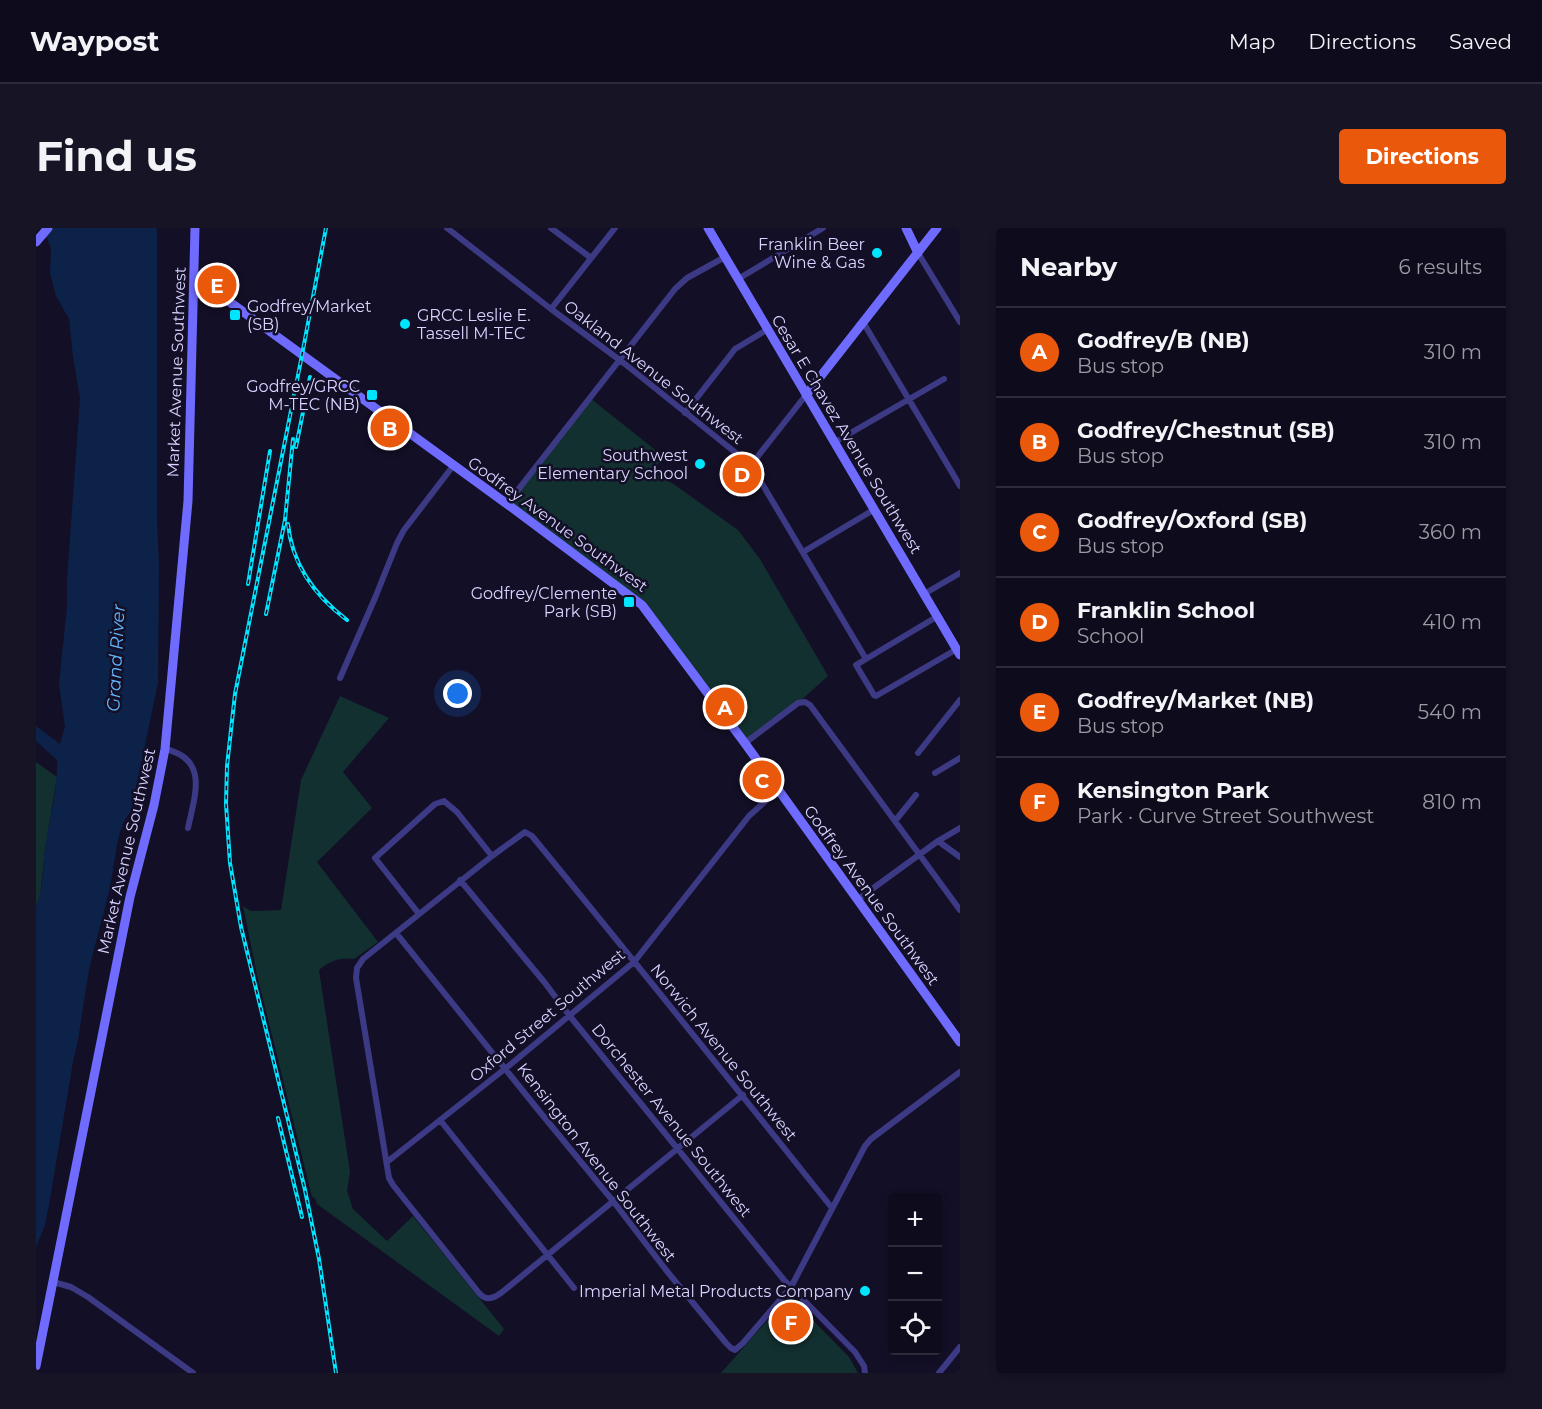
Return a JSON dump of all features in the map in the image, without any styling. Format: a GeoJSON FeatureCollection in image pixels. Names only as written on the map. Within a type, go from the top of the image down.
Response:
{"type":"FeatureCollection","features":[{"type":"Feature","properties":{"kind":"main road","name":"Market Avenue Southwest"},"geometry":{"type":"LineString","coordinates":[[36,1366],[130,897],[154,805],[165,749],[188,501],[195,228]]}},
{"type":"Feature","properties":{"kind":"main road","name":"Cesar E Chavez Avenue Southwest"},"geometry":{"type":"LineString","coordinates":[[708,228],[958,652]]}},
{"type":"Feature","properties":{"kind":"main road"},"geometry":{"type":"LineString","coordinates":[[906,228],[918,253]]}},
{"type":"Feature","properties":{"kind":"main road"},"geometry":{"type":"LineString","coordinates":[[806,395],[937,228]]}},
{"type":"Feature","properties":{"kind":"main road","name":"Godfrey Avenue Southwest"},"geometry":{"type":"LineString","coordinates":[[194,276],[642,605],[745,743],[960,1042]]}},
{"type":"Feature","properties":{"kind":"street","name":"Oakland Avenue Southwest"},"geometry":{"type":"LineString","coordinates":[[447,228],[751,465],[866,659]]}},
{"type":"Feature","properties":{"kind":"street"},"geometry":{"type":"LineString","coordinates":[[551,228],[591,258]]}},
{"type":"Feature","properties":{"kind":"street"},"geometry":{"type":"LineString","coordinates":[[551,309],[615,228]]}},
{"type":"Feature","properties":{"kind":"street"},"geometry":{"type":"LineString","coordinates":[[738,279],[823,228]]}},
{"type":"Feature","properties":{"kind":"street"},"geometry":{"type":"LineString","coordinates":[[918,253],[960,322]]}},
{"type":"Feature","properties":{"kind":"street"},"geometry":{"type":"LineString","coordinates":[[507,504],[675,289],[687,278],[725,257]]}},
{"type":"Feature","properties":{"kind":"street"},"geometry":{"type":"LineString","coordinates":[[862,322],[960,486]]}},
{"type":"Feature","properties":{"kind":"street"},"geometry":{"type":"LineString","coordinates":[[685,413],[735,349],[768,329]]}},
{"type":"Feature","properties":{"kind":"street"},"geometry":{"type":"LineString","coordinates":[[835,442],[944,379]]}},
{"type":"Feature","properties":{"kind":"street"},"geometry":{"type":"LineString","coordinates":[[751,465],[806,395]]}},
{"type":"Feature","properties":{"kind":"street"},"geometry":{"type":"LineString","coordinates":[[340,678],[397,543],[404,530],[453,466]]}},
{"type":"Feature","properties":{"kind":"street"},"geometry":{"type":"LineString","coordinates":[[803,552],[875,509]]}},
{"type":"Feature","properties":{"kind":"street"},"geometry":{"type":"LineString","coordinates":[[924,594],[960,573]]}},
{"type":"Feature","properties":{"kind":"street"},"geometry":{"type":"LineString","coordinates":[[938,616],[856,665],[876,696],[958,652]]}},
{"type":"Feature","properties":{"kind":"street"},"geometry":{"type":"LineString","coordinates":[[918,753],[960,700]]}},
{"type":"Feature","properties":{"kind":"street"},"geometry":{"type":"LineString","coordinates":[[745,743],[798,703],[807,703],[813,708],[960,910]]}},
{"type":"Feature","properties":{"kind":"street"},"geometry":{"type":"LineString","coordinates":[[165,749],[181,754],[192,765],[195,774],[195,791],[188,828]]}},
{"type":"Feature","properties":{"kind":"street"},"geometry":{"type":"LineString","coordinates":[[935,773],[960,758]]}},
{"type":"Feature","properties":{"kind":"street","name":"Oxford Street Southwest"},"geometry":{"type":"LineString","coordinates":[[387,1162],[506,1069],[634,962],[749,816],[778,790]]}},
{"type":"Feature","properties":{"kind":"street"},"geometry":{"type":"LineString","coordinates":[[896,821],[916,795]]}},
{"type":"Feature","properties":{"kind":"street"},"geometry":{"type":"LineString","coordinates":[[419,914],[375,858],[435,804],[444,801],[457,812],[492,856],[460,880],[419,914],[396,933],[363,958],[357,968],[356,978],[389,1178],[483,1297],[490,1299],[501,1293],[743,1095]]}},
{"type":"Feature","properties":{"kind":"street"},"geometry":{"type":"LineString","coordinates":[[857,900],[938,841],[960,828]]}},
{"type":"Feature","properties":{"kind":"street","name":"Norwich Avenue Southwest"},"geometry":{"type":"LineString","coordinates":[[492,856],[525,832],[532,836],[832,1208]]}},
{"type":"Feature","properties":{"kind":"street"},"geometry":{"type":"LineString","coordinates":[[938,841],[960,857]]}},
{"type":"Feature","properties":{"kind":"street","name":"Dorchester Avenue Southwest"},"geometry":{"type":"LineString","coordinates":[[460,880],[790,1287],[855,1352],[864,1366],[865,1373]]}},
{"type":"Feature","properties":{"kind":"street","name":"Kensington Avenue Southwest"},"geometry":{"type":"LineString","coordinates":[[396,933],[613,1201],[666,1271],[731,1348],[735,1350],[790,1287]]}},
{"type":"Feature","properties":{"kind":"street"},"geometry":{"type":"LineString","coordinates":[[790,1287],[865,1146],[871,1139],[960,1072]]}},
{"type":"Feature","properties":{"kind":"street"},"geometry":{"type":"LineString","coordinates":[[440,1120],[574,1288]]}},
{"type":"Feature","properties":{"kind":"street"},"geometry":{"type":"LineString","coordinates":[[53,1282],[71,1287],[88,1297],[193,1373]]}},
{"type":"Feature","properties":{"kind":"street"},"geometry":{"type":"LineString","coordinates":[[939,1373],[960,1347]]}},
{"type":"Feature","properties":{"kind":"green space"},"geometry":{"type":"Polygon","coordinates":[[[590,398],[663,456],[654,472],[738,530],[760,559],[828,676],[798,703],[745,743],[646,609],[507,504],[590,398]]]}},
{"type":"Feature","properties":{"kind":"green space"},"geometry":{"type":"Polygon","coordinates":[[[340,696],[389,718],[343,772],[372,808],[317,862],[378,942],[354,959],[335,960],[319,970],[350,1172],[347,1191],[353,1209],[387,1241],[413,1216],[504,1329],[499,1336],[317,1204],[315,1198],[312,1197],[257,975],[243,906],[251,911],[281,910],[301,780],[340,696]]]}},
{"type":"Feature","properties":{"kind":"green space"},"geometry":{"type":"Polygon","coordinates":[[[36,762],[57,777],[40,897],[36,906],[36,762]]]}},
{"type":"Feature","properties":{"kind":"green space"},"geometry":{"type":"Polygon","coordinates":[[[789,1296],[849,1357],[858,1373],[721,1373],[789,1296]]]}},
{"type":"Feature","properties":{"kind":"water","name":"Grand River"},"geometry":{"type":"Polygon","coordinates":[[[43,228],[156,228],[157,230],[159,565],[158,683],[131,812],[126,817],[120,834],[109,893],[91,960],[49,1205],[45,1225],[36,1247],[36,906],[42,885],[57,760],[36,741],[36,726],[60,744],[65,727],[59,684],[67,606],[80,398],[69,319],[56,296],[50,273],[51,248],[43,228]]]}},
{"type":"Feature","properties":{"kind":"railway"},"geometry":{"type":"LineString","coordinates":[[326,228],[235,694],[227,766],[226,804],[230,863],[241,927],[305,1190],[319,1259],[336,1373]]}},
{"type":"Feature","properties":{"kind":"railway"},"geometry":{"type":"LineString","coordinates":[[296,447],[310,377]]}},
{"type":"Feature","properties":{"kind":"railway"},"geometry":{"type":"LineString","coordinates":[[266,614],[285,520],[293,439]]}},
{"type":"Feature","properties":{"kind":"railway"},"geometry":{"type":"LineString","coordinates":[[248,584],[270,451]]}},
{"type":"Feature","properties":{"kind":"railway"},"geometry":{"type":"LineString","coordinates":[[288,524],[294,553],[307,578],[324,600],[347,620]]}},
{"type":"Feature","properties":{"kind":"railway"},"geometry":{"type":"LineString","coordinates":[[278,1118],[302,1217]]}},
{"type":"Feature","properties":{"kind":"place","name":"Franklin Beer Wine & Gas"},"geometry":{"type":"Point","coordinates":[877,253]}},
{"type":"Feature","properties":{"kind":"place","name":"Godfrey/Market (NB)"},"geometry":{"type":"Point","coordinates":[217,285]}},
{"type":"Feature","properties":{"kind":"place","name":"Godfrey/Market (SB)"},"geometry":{"type":"Point","coordinates":[235,315]}},
{"type":"Feature","properties":{"kind":"place","name":"GRCC Leslie E. Tassell M-TEC"},"geometry":{"type":"Point","coordinates":[405,324]}},
{"type":"Feature","properties":{"kind":"place","name":"Godfrey/GRCC M-TEC (NB)"},"geometry":{"type":"Point","coordinates":[372,395]}},
{"type":"Feature","properties":{"kind":"place","name":"Godfrey/Chestnut (SB)"},"geometry":{"type":"Point","coordinates":[390,428]}},
{"type":"Feature","properties":{"kind":"place","name":"Southwest Elementary School"},"geometry":{"type":"Point","coordinates":[700,464]}},
{"type":"Feature","properties":{"kind":"place","name":"Franklin School"},"geometry":{"type":"Point","coordinates":[742,474]}},
{"type":"Feature","properties":{"kind":"place","name":"Godfrey/Clemente Park (SB)"},"geometry":{"type":"Point","coordinates":[629,602]}},
{"type":"Feature","properties":{"kind":"place","name":"Godfrey/B (NB)"},"geometry":{"type":"Point","coordinates":[725,707]}},
{"type":"Feature","properties":{"kind":"place","name":"Godfrey/Oxford (SB)"},"geometry":{"type":"Point","coordinates":[762,780]}},
{"type":"Feature","properties":{"kind":"place","name":"Imperial Metal Products Company"},"geometry":{"type":"Point","coordinates":[865,1291]}},
{"type":"Feature","properties":{"kind":"place","name":"Kensington Park"},"geometry":{"type":"Point","coordinates":[791,1322]}}]}
